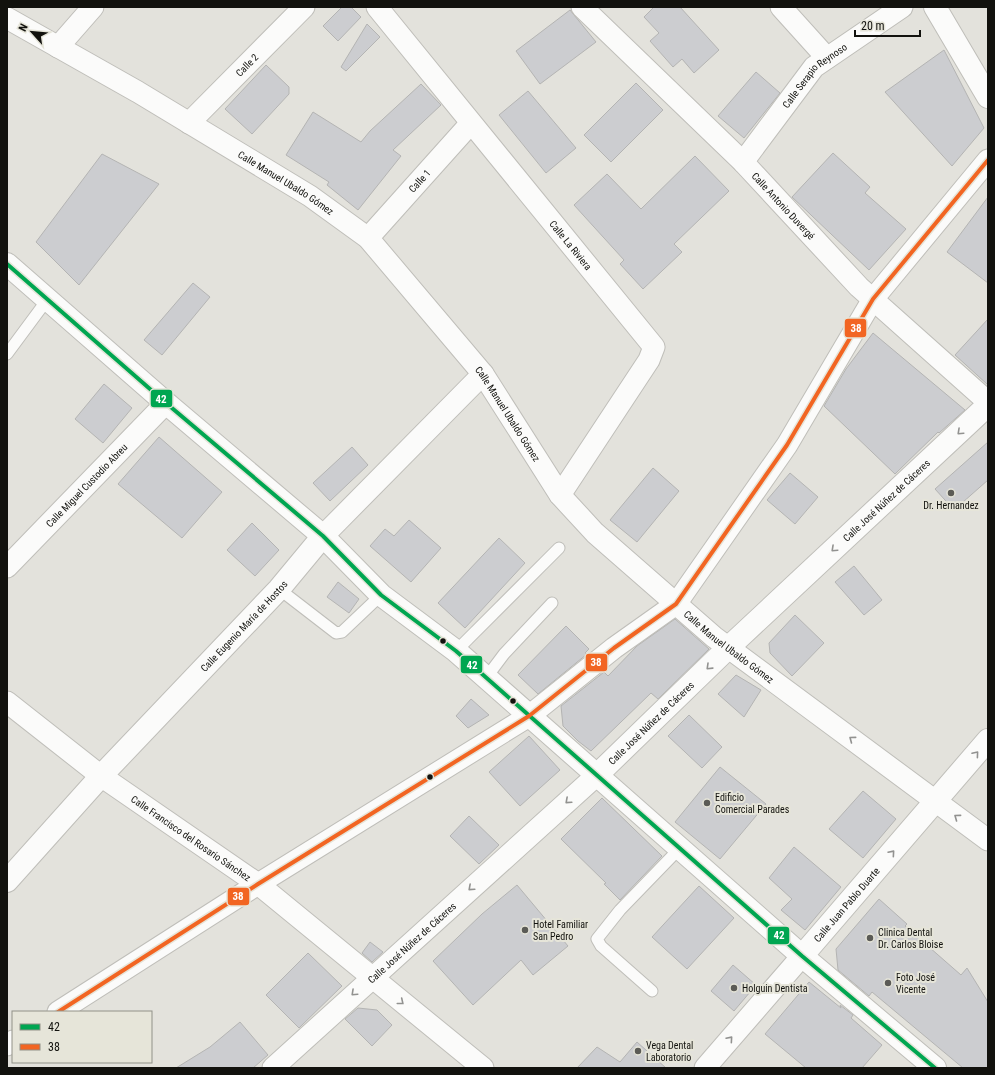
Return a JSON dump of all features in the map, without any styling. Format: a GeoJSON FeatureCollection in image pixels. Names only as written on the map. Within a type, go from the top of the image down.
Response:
{"type":"FeatureCollection","features":[{"type":"Feature","properties":{"kind":"main road"},"geometry":{"type":"LineString","coordinates":[[935,7],[988,97]]}},
{"type":"Feature","properties":{"kind":"main road"},"geometry":{"type":"LineString","coordinates":[[7,264],[166,403],[323,536],[382,595],[456,651],[802,956],[936,1068]]}},
{"type":"Feature","properties":{"kind":"main road","name":"Calle José Núñez de Cáceres"},"geometry":{"type":"LineString","coordinates":[[597,775],[729,647],[988,405]]}},
{"type":"Feature","properties":{"kind":"main road","name":"Calle Eugenio María de Hostos"},"geometry":{"type":"LineString","coordinates":[[7,881],[101,776],[279,589],[323,536]]}},
{"type":"Feature","properties":{"kind":"main road","name":"Calle Juan Pablo Duarte"},"geometry":{"type":"LineString","coordinates":[[802,956],[988,740]]}},
{"type":"Feature","properties":{"kind":"street"},"geometry":{"type":"LineString","coordinates":[[58,47],[93,7]]}},
{"type":"Feature","properties":{"kind":"street","name":"Calle 2"},"geometry":{"type":"LineString","coordinates":[[189,123],[304,7]]}},
{"type":"Feature","properties":{"kind":"street","name":"Calle La Riviera"},"geometry":{"type":"LineString","coordinates":[[377,7],[654,346],[649,360],[560,495]]}},
{"type":"Feature","properties":{"kind":"street","name":"Calle Antonio Duvergé"},"geometry":{"type":"LineString","coordinates":[[582,7],[743,162],[873,299],[988,402]]}},
{"type":"Feature","properties":{"kind":"street"},"geometry":{"type":"LineString","coordinates":[[781,7],[827,58]]}},
{"type":"Feature","properties":{"kind":"street","name":"Calle Serapio Reynoso"},"geometry":{"type":"LineString","coordinates":[[743,162],[814,67],[902,7]]}},
{"type":"Feature","properties":{"kind":"street","name":"Calle Manuel Ubaldo Gómez"},"geometry":{"type":"LineString","coordinates":[[7,18],[189,123],[310,196],[368,238],[483,374],[560,495],[595,532],[676,604],[729,647],[988,840]]}},
{"type":"Feature","properties":{"kind":"street","name":"Calle 1"},"geometry":{"type":"LineString","coordinates":[[368,238],[471,123]]}},
{"type":"Feature","properties":{"kind":"street"},"geometry":{"type":"LineString","coordinates":[[60,1011],[258,884],[529,716],[614,648],[676,604],[787,445],[873,299],[988,160]]}},
{"type":"Feature","properties":{"kind":"street","name":"Calle Eugenio María de Hostos"},"geometry":{"type":"LineString","coordinates":[[323,536],[483,374]]}},
{"type":"Feature","properties":{"kind":"street","name":"Calle Miguel Custodio Abreu"},"geometry":{"type":"LineString","coordinates":[[7,567],[166,403]]}},
{"type":"Feature","properties":{"kind":"street","name":"Calle Francisco del Rosario Sánchez"},"geometry":{"type":"LineString","coordinates":[[7,702],[101,776],[258,884],[371,978],[483,1068]]}},
{"type":"Feature","properties":{"kind":"street","name":"Calle José Núñez de Cáceres"},"geometry":{"type":"LineString","coordinates":[[273,1068],[597,775]]}},
{"type":"Feature","properties":{"kind":"street","name":"Calle Juan Pablo Duarte"},"geometry":{"type":"LineString","coordinates":[[705,1068],[802,956]]}},
{"type":"Feature","properties":{"kind":"lane"},"geometry":{"type":"LineString","coordinates":[[7,354],[47,300]]}},
{"type":"Feature","properties":{"kind":"lane"},"geometry":{"type":"LineString","coordinates":[[456,651],[559,548]]}},
{"type":"Feature","properties":{"kind":"lane"},"geometry":{"type":"LineString","coordinates":[[279,589],[336,633],[342,632],[382,595]]}},
{"type":"Feature","properties":{"kind":"lane"},"geometry":{"type":"LineString","coordinates":[[486,678],[504,654],[552,603]]}},
{"type":"Feature","properties":{"kind":"lane"},"geometry":{"type":"LineString","coordinates":[[652,991],[601,946],[597,939],[620,910],[680,848]]}},
{"type":"Feature","properties":{"kind":"building"},"geometry":{"type":"Polygon","coordinates":[[[342,7],[351,7],[361,17],[338,41],[323,26],[342,7]]]}},
{"type":"Feature","properties":{"kind":"building"},"geometry":{"type":"Polygon","coordinates":[[[654,7],[680,7],[719,50],[694,73],[682,59],[673,67],[650,41],[659,33],[644,17],[654,7]]]}},
{"type":"Feature","properties":{"kind":"building"},"geometry":{"type":"Polygon","coordinates":[[[570,10],[596,42],[540,84],[516,51],[570,10]]]}},
{"type":"Feature","properties":{"kind":"building"},"geometry":{"type":"Polygon","coordinates":[[[367,24],[380,37],[346,71],[341,67],[367,24]]]}},
{"type":"Feature","properties":{"kind":"building"},"geometry":{"type":"Polygon","coordinates":[[[944,50],[984,128],[952,166],[885,92],[944,50]]]}},
{"type":"Feature","properties":{"kind":"building"},"geometry":{"type":"Polygon","coordinates":[[[266,65],[289,87],[289,94],[252,134],[225,109],[266,65]]]}},
{"type":"Feature","properties":{"kind":"building"},"geometry":{"type":"Polygon","coordinates":[[[756,72],[780,93],[744,138],[718,116],[756,72]]]}},
{"type":"Feature","properties":{"kind":"building"},"geometry":{"type":"Polygon","coordinates":[[[636,83],[663,110],[611,162],[584,135],[636,83]]]}},
{"type":"Feature","properties":{"kind":"building"},"geometry":{"type":"Polygon","coordinates":[[[421,84],[441,105],[393,150],[401,156],[358,210],[327,185],[329,182],[286,155],[313,112],[361,142],[370,131],[421,84]]]}},
{"type":"Feature","properties":{"kind":"building"},"geometry":{"type":"Polygon","coordinates":[[[528,91],[576,148],[546,173],[499,115],[528,91]]]}},
{"type":"Feature","properties":{"kind":"building"},"geometry":{"type":"Polygon","coordinates":[[[833,153],[870,187],[865,193],[906,229],[869,270],[792,197],[833,153]]]}},
{"type":"Feature","properties":{"kind":"building"},"geometry":{"type":"Polygon","coordinates":[[[102,154],[159,184],[79,285],[36,242],[102,154]]]}},
{"type":"Feature","properties":{"kind":"building"},"geometry":{"type":"Polygon","coordinates":[[[695,156],[729,191],[674,244],[682,252],[643,289],[620,264],[624,260],[574,205],[607,174],[641,209],[695,156]]]}},
{"type":"Feature","properties":{"kind":"building"},"geometry":{"type":"Polygon","coordinates":[[[988,197],[988,283],[947,252],[988,197]]]}},
{"type":"Feature","properties":{"kind":"building"},"geometry":{"type":"Polygon","coordinates":[[[193,283],[210,297],[162,355],[144,340],[193,283]]]}},
{"type":"Feature","properties":{"kind":"building"},"geometry":{"type":"Polygon","coordinates":[[[988,319],[988,385],[955,355],[988,319]]]}},
{"type":"Feature","properties":{"kind":"building"},"geometry":{"type":"Polygon","coordinates":[[[873,333],[965,410],[939,433],[938,432],[895,474],[824,406],[846,369],[873,333]]]}},
{"type":"Feature","properties":{"kind":"building"},"geometry":{"type":"Polygon","coordinates":[[[104,384],[132,408],[103,443],[75,419],[104,384]]]}},
{"type":"Feature","properties":{"kind":"building"},"geometry":{"type":"Polygon","coordinates":[[[159,437],[222,492],[182,538],[118,484],[159,437]]]}},
{"type":"Feature","properties":{"kind":"building"},"geometry":{"type":"Polygon","coordinates":[[[988,442],[988,480],[954,510],[935,489],[988,442]]]}},
{"type":"Feature","properties":{"kind":"building"},"geometry":{"type":"Polygon","coordinates":[[[352,447],[368,465],[330,501],[313,483],[352,447]]]}},
{"type":"Feature","properties":{"kind":"building"},"geometry":{"type":"Polygon","coordinates":[[[653,468],[679,491],[637,542],[610,520],[653,468]]]}},
{"type":"Feature","properties":{"kind":"building"},"geometry":{"type":"Polygon","coordinates":[[[790,473],[818,497],[795,524],[767,500],[790,473]]]}},
{"type":"Feature","properties":{"kind":"building"},"geometry":{"type":"Polygon","coordinates":[[[409,520],[441,548],[411,582],[370,546],[385,529],[394,536],[409,520]]]}},
{"type":"Feature","properties":{"kind":"building"},"geometry":{"type":"Polygon","coordinates":[[[252,523],[279,550],[255,576],[227,550],[252,523]]]}},
{"type":"Feature","properties":{"kind":"building"},"geometry":{"type":"Polygon","coordinates":[[[499,538],[525,563],[465,628],[438,603],[499,538]]]}},
{"type":"Feature","properties":{"kind":"building"},"geometry":{"type":"Polygon","coordinates":[[[854,566],[882,600],[864,615],[835,582],[854,566]]]}},
{"type":"Feature","properties":{"kind":"building"},"geometry":{"type":"Polygon","coordinates":[[[338,582],[359,599],[349,613],[327,597],[338,582]]]}},
{"type":"Feature","properties":{"kind":"building"},"geometry":{"type":"Polygon","coordinates":[[[795,615],[824,643],[792,676],[770,653],[769,643],[795,615]]]}},
{"type":"Feature","properties":{"kind":"building"},"geometry":{"type":"Polygon","coordinates":[[[675,619],[709,649],[658,699],[651,693],[591,751],[563,726],[561,706],[604,672],[608,676],[637,646],[675,619]]]}},
{"type":"Feature","properties":{"kind":"building"},"geometry":{"type":"Polygon","coordinates":[[[566,626],[589,649],[585,653],[587,654],[538,694],[518,675],[566,626]]]}},
{"type":"Feature","properties":{"kind":"building"},"geometry":{"type":"Polygon","coordinates":[[[736,675],[761,690],[744,717],[718,694],[736,675]]]}},
{"type":"Feature","properties":{"kind":"building"},"geometry":{"type":"Polygon","coordinates":[[[471,699],[489,715],[468,728],[456,716],[471,699]]]}},
{"type":"Feature","properties":{"kind":"building"},"geometry":{"type":"Polygon","coordinates":[[[689,715],[722,747],[702,768],[668,736],[689,715]]]}},
{"type":"Feature","properties":{"kind":"building"},"geometry":{"type":"Polygon","coordinates":[[[529,736],[560,770],[520,806],[489,772],[529,736]]]}},
{"type":"Feature","properties":{"kind":"building"},"geometry":{"type":"Polygon","coordinates":[[[720,767],[766,804],[720,859],[675,822],[720,767]]]}},
{"type":"Feature","properties":{"kind":"building"},"geometry":{"type":"Polygon","coordinates":[[[863,791],[896,819],[863,858],[829,829],[863,791]]]}},
{"type":"Feature","properties":{"kind":"building"},"geometry":{"type":"Polygon","coordinates":[[[602,798],[662,856],[620,900],[604,884],[606,883],[561,839],[602,798]]]}},
{"type":"Feature","properties":{"kind":"building"},"geometry":{"type":"Polygon","coordinates":[[[469,816],[499,845],[479,864],[450,836],[469,816]]]}},
{"type":"Feature","properties":{"kind":"building"},"geometry":{"type":"Polygon","coordinates":[[[794,847],[841,887],[805,930],[781,910],[792,899],[769,878],[794,847]]]}},
{"type":"Feature","properties":{"kind":"building"},"geometry":{"type":"Polygon","coordinates":[[[517,885],[568,946],[533,975],[521,960],[473,1005],[433,961],[482,914],[517,885]]]}},
{"type":"Feature","properties":{"kind":"building"},"geometry":{"type":"Polygon","coordinates":[[[699,886],[734,918],[687,969],[652,937],[699,886]]]}},
{"type":"Feature","properties":{"kind":"building"},"geometry":{"type":"Polygon","coordinates":[[[879,899],[907,924],[905,926],[961,975],[967,968],[988,1002],[988,1068],[963,1068],[872,992],[869,996],[838,970],[836,949],[879,899]]]}},
{"type":"Feature","properties":{"kind":"building"},"geometry":{"type":"Polygon","coordinates":[[[370,942],[383,952],[372,962],[362,953],[370,942]]]}},
{"type":"Feature","properties":{"kind":"building"},"geometry":{"type":"Polygon","coordinates":[[[308,953],[342,986],[299,1028],[266,995],[308,953]]]}},
{"type":"Feature","properties":{"kind":"building","name":"Holguin Dentista"},"geometry":{"type":"Polygon","coordinates":[[[733,965],[756,985],[734,1011],[711,991],[733,965]]]}},
{"type":"Feature","properties":{"kind":"building"},"geometry":{"type":"Polygon","coordinates":[[[809,982],[841,1008],[840,1005],[853,1015],[851,1018],[882,1045],[862,1068],[806,1068],[765,1034],[809,982]]]}},
{"type":"Feature","properties":{"kind":"building"},"geometry":{"type":"Polygon","coordinates":[[[358,1008],[377,1010],[392,1025],[372,1046],[345,1019],[358,1008]]]}},
{"type":"Feature","properties":{"kind":"building"},"geometry":{"type":"Polygon","coordinates":[[[240,1022],[268,1055],[253,1068],[176,1068],[210,1047],[240,1022]]]}},
{"type":"Feature","properties":{"kind":"building"},"geometry":{"type":"Polygon","coordinates":[[[637,1042],[666,1068],[577,1068],[597,1047],[620,1062],[637,1042]]]}},
{"type":"Feature","properties":{"kind":"transit line","name":"38"},"geometry":{"type":"LineString","coordinates":[[60,1011],[258,884],[529,716],[614,648],[676,604],[787,445],[873,299],[988,160]]}},
{"type":"Feature","properties":{"kind":"transit line","name":"42"},"geometry":{"type":"LineString","coordinates":[[7,264],[166,403],[323,536],[381,595],[456,651],[802,956],[935,1068]]}},
{"type":"Feature","properties":{"kind":"place","name":"Dr. Hernandez"},"geometry":{"type":"Point","coordinates":[951,493]}},
{"type":"Feature","properties":{"kind":"place","name":"Edificio Comercial Parades"},"geometry":{"type":"Point","coordinates":[707,803]}},
{"type":"Feature","properties":{"kind":"place","name":"Hotel Familiar San Pedro"},"geometry":{"type":"Point","coordinates":[525,930]}},
{"type":"Feature","properties":{"kind":"place","name":"Clinica Dental Dr. Carlos Bloise"},"geometry":{"type":"Point","coordinates":[870,938]}},
{"type":"Feature","properties":{"kind":"place","name":"Foto José Vicente"},"geometry":{"type":"Point","coordinates":[888,983]}},
{"type":"Feature","properties":{"kind":"place","name":"Holguin Dentista"},"geometry":{"type":"Point","coordinates":[734,988]}},
{"type":"Feature","properties":{"kind":"place","name":"Vega Dental Laboratorio"},"geometry":{"type":"Point","coordinates":[638,1051]}}]}
